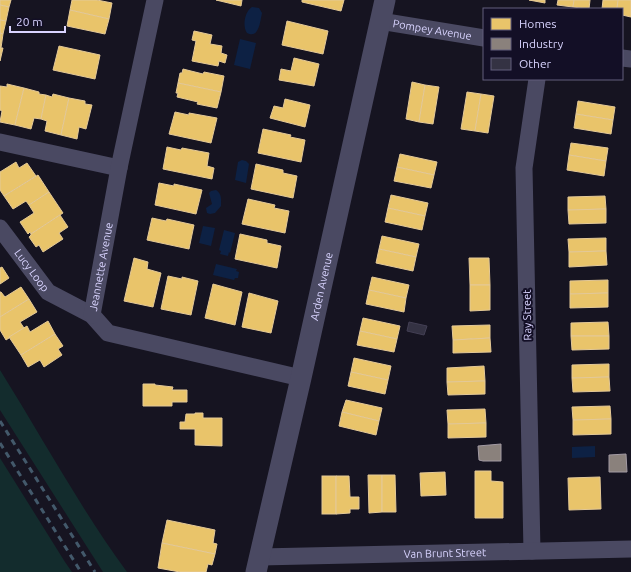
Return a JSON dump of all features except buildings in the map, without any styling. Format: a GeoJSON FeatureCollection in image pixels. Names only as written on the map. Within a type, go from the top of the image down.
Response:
{"type":"FeatureCollection","features":[{"type":"Feature","properties":{"kind":"street","name":"Jeannette Avenue"},"geometry":{"type":"LineString","coordinates":[[155,0],[119,168],[92,315],[108,333],[301,378]]}},
{"type":"Feature","properties":{"kind":"street","name":"Arden Avenue"},"geometry":{"type":"LineString","coordinates":[[258,564],[385,0]]}},
{"type":"Feature","properties":{"kind":"street","name":"Pompey Avenue"},"geometry":{"type":"LineString","coordinates":[[380,20],[483,38]]}},
{"type":"Feature","properties":{"kind":"street","name":"Ray Street"},"geometry":{"type":"LineString","coordinates":[[532,551],[524,168],[538,80]]}},
{"type":"Feature","properties":{"kind":"street"},"geometry":{"type":"LineString","coordinates":[[0,142],[119,168]]}},
{"type":"Feature","properties":{"kind":"street","name":"Lucy Loop"},"geometry":{"type":"LineString","coordinates":[[0,228],[48,292],[92,315]]}},
{"type":"Feature","properties":{"kind":"street","name":"Van Brunt Street"},"geometry":{"type":"LineString","coordinates":[[258,564],[532,551],[631,549]]}},
{"type":"Feature","properties":{"kind":"green space"},"geometry":{"type":"Polygon","coordinates":[[[0,370],[77,498],[127,572],[103,572],[0,410],[0,370]]]}},
{"type":"Feature","properties":{"kind":"green space"},"geometry":{"type":"Polygon","coordinates":[[[0,458],[65,562],[72,572],[0,572],[0,458]]]}},
{"type":"Feature","properties":{"kind":"water"},"geometry":{"type":"Polygon","coordinates":[[[252,7],[259,8],[262,13],[260,25],[254,34],[247,33],[245,30],[246,15],[252,7]]]}},
{"type":"Feature","properties":{"kind":"water"},"geometry":{"type":"Polygon","coordinates":[[[240,39],[256,43],[250,69],[234,65],[240,39]]]}},
{"type":"Feature","properties":{"kind":"water"},"geometry":{"type":"Polygon","coordinates":[[[242,160],[249,164],[246,183],[235,180],[238,162],[242,160]]]}},
{"type":"Feature","properties":{"kind":"water"},"geometry":{"type":"Polygon","coordinates":[[[216,190],[220,195],[221,206],[215,213],[210,214],[207,213],[206,208],[212,204],[209,193],[216,190]]]}},
{"type":"Feature","properties":{"kind":"water"},"geometry":{"type":"Polygon","coordinates":[[[203,226],[215,228],[211,246],[199,243],[203,226]]]}},
{"type":"Feature","properties":{"kind":"water"},"geometry":{"type":"Polygon","coordinates":[[[224,230],[235,233],[228,256],[220,254],[221,251],[219,250],[224,230]]]}},
{"type":"Feature","properties":{"kind":"water"},"geometry":{"type":"Polygon","coordinates":[[[216,264],[237,269],[236,271],[239,272],[238,278],[235,278],[234,280],[213,275],[216,264]]]}},
{"type":"Feature","properties":{"kind":"water"},"geometry":{"type":"Polygon","coordinates":[[[595,446],[595,457],[572,458],[572,447],[595,446]]]}},
{"type":"Feature","properties":{"kind":"railway"},"geometry":{"type":"LineString","coordinates":[[0,421],[95,572]]}},
{"type":"Feature","properties":{"kind":"railway"},"geometry":{"type":"LineString","coordinates":[[0,443],[81,572]]}}]}
